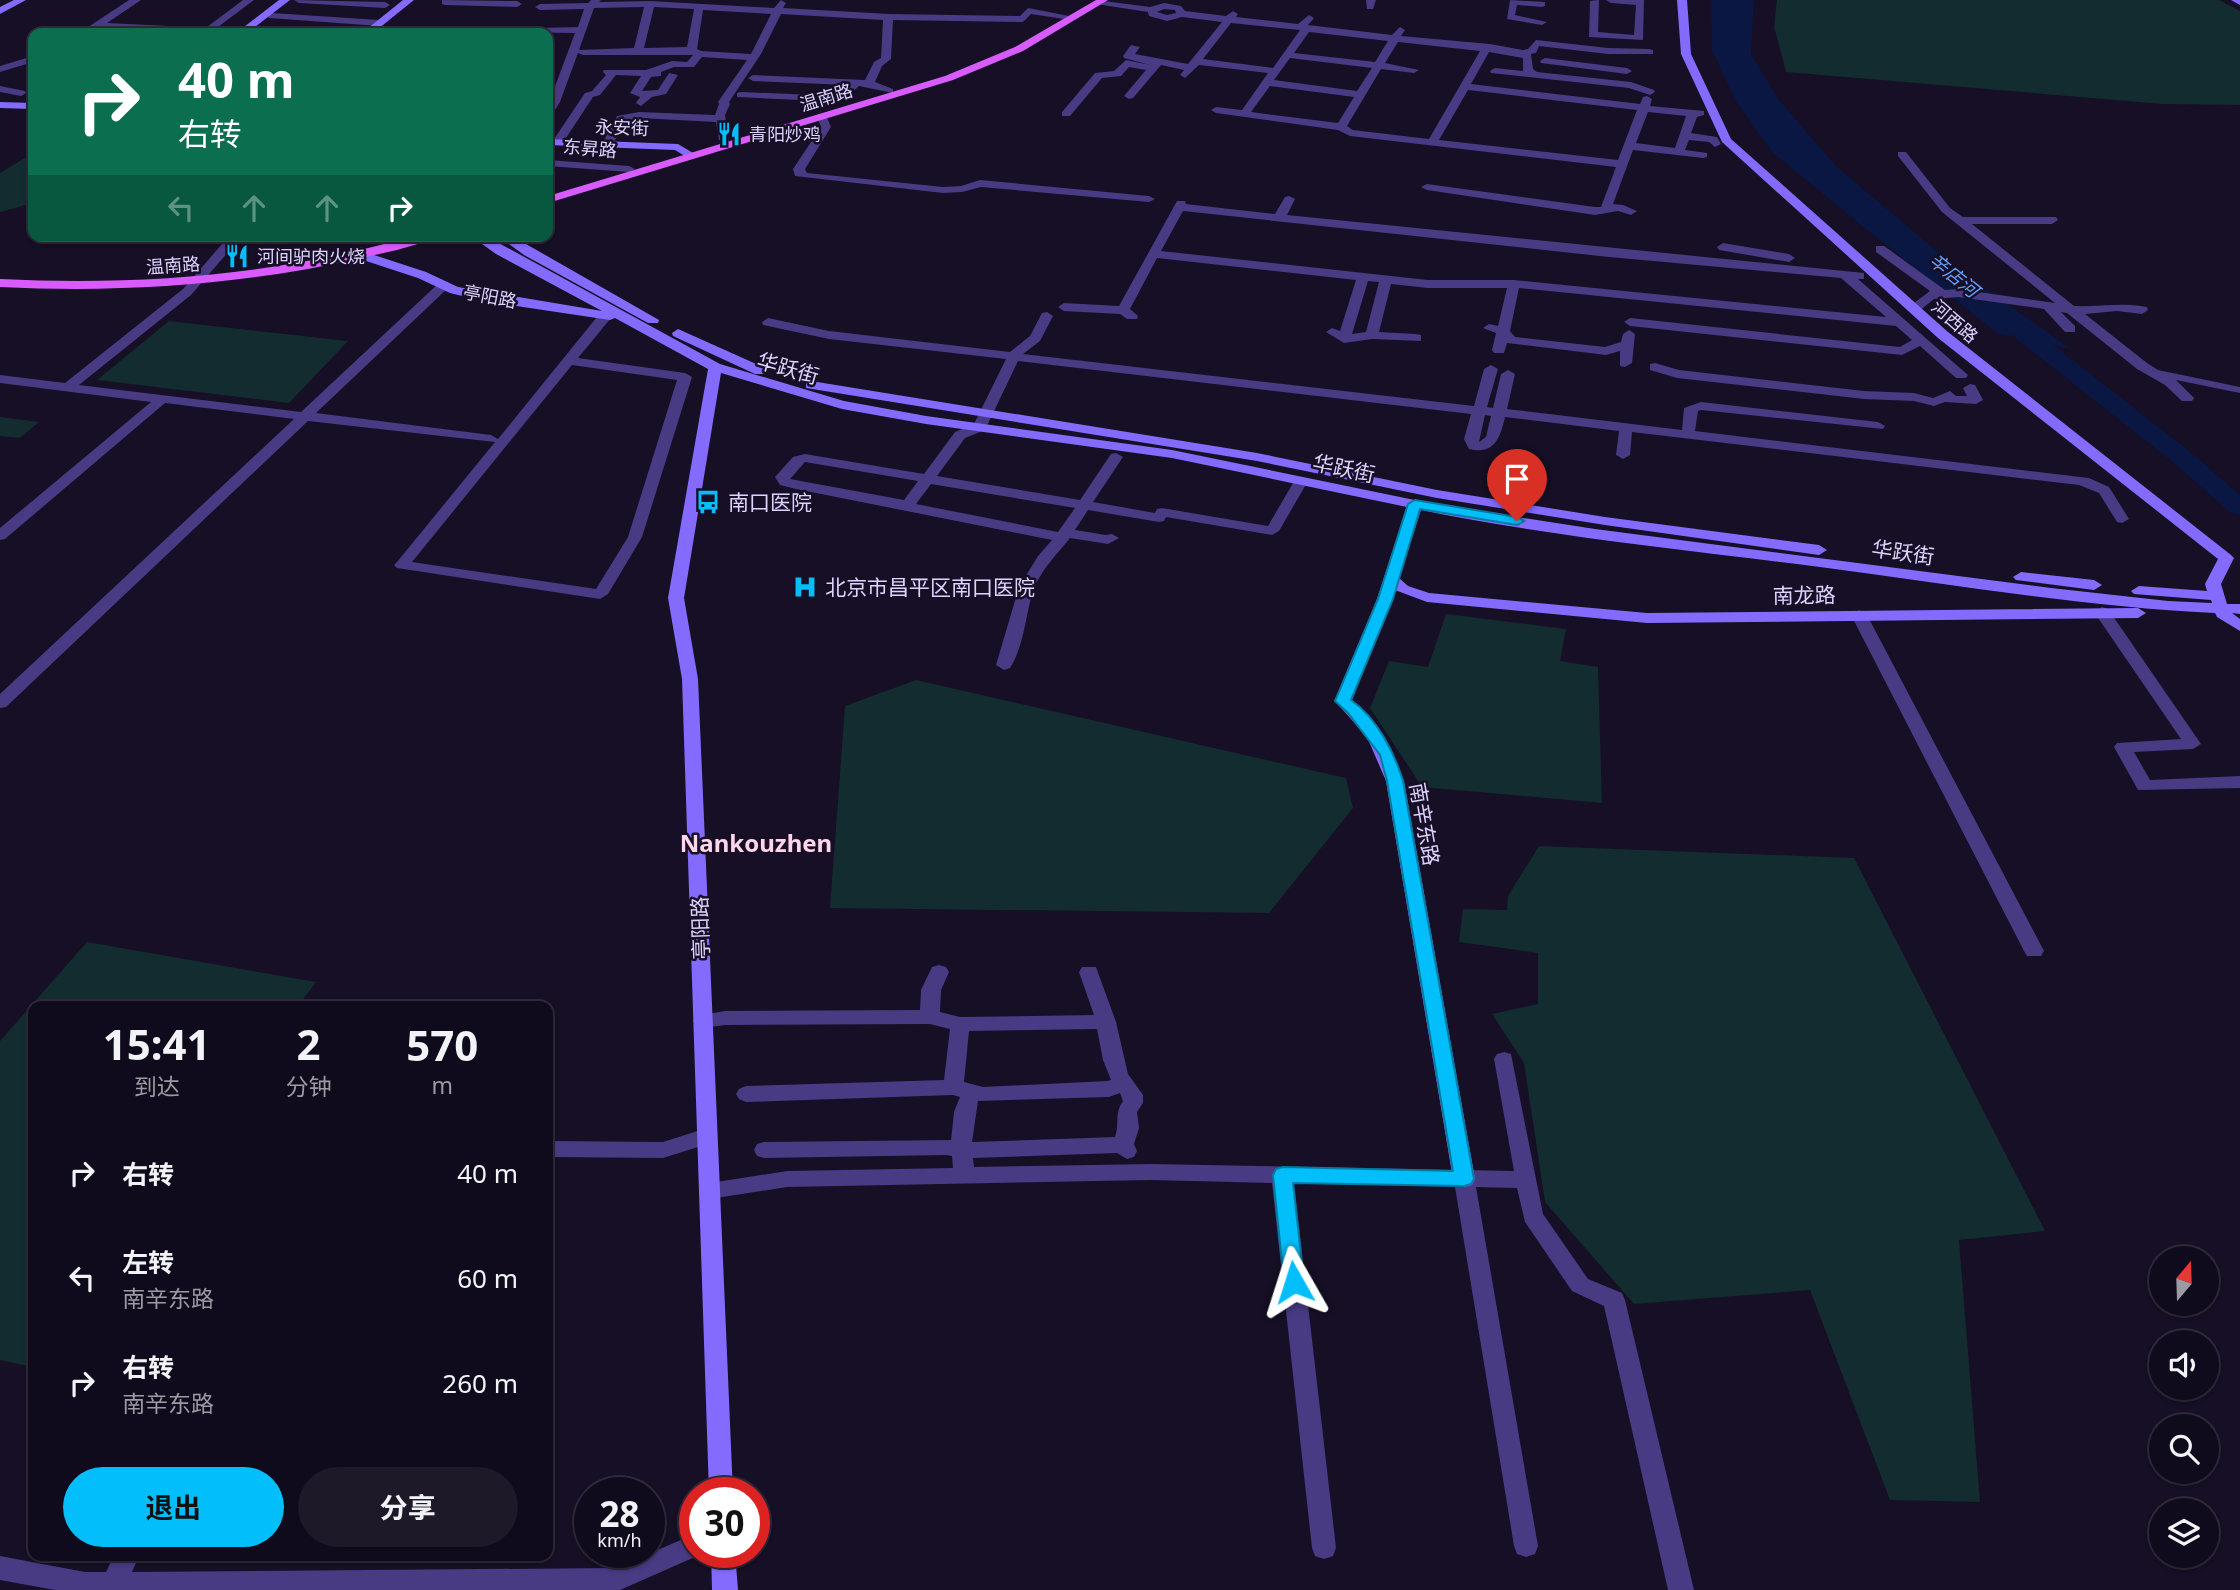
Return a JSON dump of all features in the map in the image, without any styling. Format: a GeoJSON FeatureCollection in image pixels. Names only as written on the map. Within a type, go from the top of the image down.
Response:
{"type":"FeatureCollection","features":[{"type":"Feature","properties":{"kind":"main road","name":"温南路"},"geometry":{"type":"LineString","coordinates":[[553,198],[725,140],[979,62],[1064,16],[1098,1]]}},
{"type":"Feature","properties":{"kind":"main road","name":"温南路"},"geometry":{"type":"LineString","coordinates":[[553,192],[822,117],[987,65],[1019,49],[1098,1]]}},
{"type":"Feature","properties":{"kind":"main road","name":"温南路"},"geometry":{"type":"LineString","coordinates":[[362,253],[392,242]]}},
{"type":"Feature","properties":{"kind":"main road","name":"温南路"},"geometry":{"type":"LineString","coordinates":[[0,283],[101,287],[278,272],[405,242]]}},
{"type":"Feature","properties":{"kind":"main road","name":"温南路"},"geometry":{"type":"LineString","coordinates":[[0,276],[105,281],[199,278]]}},
{"type":"Feature","properties":{"kind":"street"},"geometry":{"type":"LineString","coordinates":[[0,11],[21,0]]}},
{"type":"Feature","properties":{"kind":"street"},"geometry":{"type":"LineString","coordinates":[[93,28],[136,0]]}},
{"type":"Feature","properties":{"kind":"street"},"geometry":{"type":"LineString","coordinates":[[211,28],[248,0]]}},
{"type":"Feature","properties":{"kind":"street"},"geometry":{"type":"LineString","coordinates":[[248,28],[285,0]]}},
{"type":"Feature","properties":{"kind":"street"},"geometry":{"type":"LineString","coordinates":[[299,0],[386,2],[389,6],[367,28]]}},
{"type":"Feature","properties":{"kind":"street"},"geometry":{"type":"LineString","coordinates":[[272,16],[367,28],[379,23],[408,0]]}},
{"type":"Feature","properties":{"kind":"street"},"geometry":{"type":"LineString","coordinates":[[725,140],[720,115],[725,104],[723,102],[754,57],[783,0]]}},
{"type":"Feature","properties":{"kind":"street"},"geometry":{"type":"LineString","coordinates":[[1595,1],[1593,36],[1639,38],[1641,2],[1611,0]]}},
{"type":"Feature","properties":{"kind":"street","name":"河西路"},"geometry":{"type":"LineString","coordinates":[[1682,0],[1686,54],[1726,140],[1745,160],[1989,374],[2040,410],[2091,454],[2225,558],[2213,584],[2221,606]]}},
{"type":"Feature","properties":{"kind":"street"},"geometry":{"type":"LineString","coordinates":[[1098,1],[1152,10],[1152,14],[1162,17],[1182,14],[1230,17],[1305,30],[1523,53],[1532,51],[1542,20],[1510,18],[1513,2],[1542,4]]}},
{"type":"Feature","properties":{"kind":"street"},"geometry":{"type":"LineString","coordinates":[[540,7],[594,3],[889,17],[1023,19],[1028,11],[1064,16]]}},
{"type":"Feature","properties":{"kind":"street"},"geometry":{"type":"LineString","coordinates":[[553,105],[594,3]]}},
{"type":"Feature","properties":{"kind":"street"},"geometry":{"type":"LineString","coordinates":[[443,4],[517,4]]}},
{"type":"Feature","properties":{"kind":"street"},"geometry":{"type":"LineString","coordinates":[[639,49],[650,4]]}},
{"type":"Feature","properties":{"kind":"street"},"geometry":{"type":"LineString","coordinates":[[673,75],[662,92],[635,93],[651,70],[665,69],[672,64],[690,65],[695,52],[699,7]]}},
{"type":"Feature","properties":{"kind":"street"},"geometry":{"type":"LineString","coordinates":[[869,83],[878,64],[886,59],[886,24],[889,17]]}},
{"type":"Feature","properties":{"kind":"street"},"geometry":{"type":"LineString","coordinates":[[1190,68],[1230,17]]}},
{"type":"Feature","properties":{"kind":"street"},"geometry":{"type":"LineString","coordinates":[[1305,30],[1303,25],[1309,18]]}},
{"type":"Feature","properties":{"kind":"street"},"geometry":{"type":"LineString","coordinates":[[98,25],[151,28]]}},
{"type":"Feature","properties":{"kind":"street"},"geometry":{"type":"LineString","coordinates":[[1340,127],[1402,27]]}},
{"type":"Feature","properties":{"kind":"street"},"geometry":{"type":"LineString","coordinates":[[553,31],[581,30]]}},
{"type":"Feature","properties":{"kind":"street"},"geometry":{"type":"LineString","coordinates":[[1245,113],[1305,30]]}},
{"type":"Feature","properties":{"kind":"street"},"geometry":{"type":"LineString","coordinates":[[1608,51],[1611,37]]}},
{"type":"Feature","properties":{"kind":"street"},"geometry":{"type":"LineString","coordinates":[[1536,43],[1608,51],[1649,51]]}},
{"type":"Feature","properties":{"kind":"street"},"geometry":{"type":"LineString","coordinates":[[1135,47],[1128,56],[1155,65]]}},
{"type":"Feature","properties":{"kind":"street"},"geometry":{"type":"LineString","coordinates":[[1432,142],[1488,48]]}},
{"type":"Feature","properties":{"kind":"street"},"geometry":{"type":"LineString","coordinates":[[583,52],[639,49],[754,57]]}},
{"type":"Feature","properties":{"kind":"street"},"geometry":{"type":"LineString","coordinates":[[1545,61],[1626,74],[1630,56],[1626,51]]}},
{"type":"Feature","properties":{"kind":"street"},"geometry":{"type":"LineString","coordinates":[[1523,53],[1528,57],[1528,70],[1534,75]]}},
{"type":"Feature","properties":{"kind":"street"},"geometry":{"type":"LineString","coordinates":[[1287,55],[1414,70]]}},
{"type":"Feature","properties":{"kind":"street"},"geometry":{"type":"LineString","coordinates":[[0,69],[28,61]]}},
{"type":"Feature","properties":{"kind":"street"},"geometry":{"type":"LineString","coordinates":[[1085,73],[1116,74],[1126,63],[1276,71]]}},
{"type":"Feature","properties":{"kind":"street"},"geometry":{"type":"LineString","coordinates":[[1129,96],[1155,65]]}},
{"type":"Feature","properties":{"kind":"street"},"geometry":{"type":"LineString","coordinates":[[1495,71],[1650,89],[1606,208]]}},
{"type":"Feature","properties":{"kind":"street"},"geometry":{"type":"LineString","coordinates":[[553,142],[589,95],[596,93],[610,73],[687,75]]}},
{"type":"Feature","properties":{"kind":"street"},"geometry":{"type":"LineString","coordinates":[[1066,114],[1098,75]]}},
{"type":"Feature","properties":{"kind":"street"},"geometry":{"type":"LineString","coordinates":[[753,78],[869,83],[889,91]]}},
{"type":"Feature","properties":{"kind":"street"},"geometry":{"type":"LineString","coordinates":[[1267,82],[1361,95]]}},
{"type":"Feature","properties":{"kind":"street"},"geometry":{"type":"LineString","coordinates":[[741,95],[821,101],[841,99],[856,83]]}},
{"type":"Feature","properties":{"kind":"street"},"geometry":{"type":"LineString","coordinates":[[1465,86],[1634,109],[1645,107],[1696,113],[1679,152]]}},
{"type":"Feature","properties":{"kind":"street"},"geometry":{"type":"LineString","coordinates":[[0,89],[20,93]]}},
{"type":"Feature","properties":{"kind":"street"},"geometry":{"type":"LineString","coordinates":[[635,116],[634,112],[648,94]]}},
{"type":"Feature","properties":{"kind":"street"},"geometry":{"type":"LineString","coordinates":[[0,105],[28,106]]}},
{"type":"Feature","properties":{"kind":"street"},"geometry":{"type":"LineString","coordinates":[[1216,110],[1340,127],[1350,133],[1622,164]]}},
{"type":"Feature","properties":{"kind":"street"},"geometry":{"type":"LineString","coordinates":[[608,144],[621,118],[635,116],[722,119]]}},
{"type":"Feature","properties":{"kind":"street"},"geometry":{"type":"LineString","coordinates":[[822,117],[826,127],[799,169],[799,174],[943,190],[962,189],[981,183],[1149,199]]}},
{"type":"Feature","properties":{"kind":"street"},"geometry":{"type":"LineString","coordinates":[[1685,136],[1713,139],[1715,144]]}},
{"type":"Feature","properties":{"kind":"street","name":"永安街"},"geometry":{"type":"LineString","coordinates":[[553,142],[678,147],[689,154]]}},
{"type":"Feature","properties":{"kind":"street"},"geometry":{"type":"LineString","coordinates":[[1629,146],[1703,155]]}},
{"type":"Feature","properties":{"kind":"street"},"geometry":{"type":"LineString","coordinates":[[1902,154],[1946,210],[2061,300],[2068,309],[2151,371],[2170,382],[2187,398]]}},
{"type":"Feature","properties":{"kind":"street","name":"东昇路"},"geometry":{"type":"LineString","coordinates":[[553,163],[629,169]]}},
{"type":"Feature","properties":{"kind":"street"},"geometry":{"type":"LineString","coordinates":[[1427,187],[1595,211],[1606,208],[1631,211]]}},
{"type":"Feature","properties":{"kind":"street"},"geometry":{"type":"LineString","coordinates":[[1279,218],[1289,198]]}},
{"type":"Feature","properties":{"kind":"street"},"geometry":{"type":"LineString","coordinates":[[1065,307],[1079,306],[1128,313],[1153,254],[1180,205],[1279,218],[1853,276],[1898,322],[1961,375]]}},
{"type":"Feature","properties":{"kind":"street"},"geometry":{"type":"LineString","coordinates":[[1961,221],[2052,220]]}},
{"type":"Feature","properties":{"kind":"street"},"geometry":{"type":"LineString","coordinates":[[68,387],[199,278],[231,242]]}},
{"type":"Feature","properties":{"kind":"street","name":"华跃街"},"geometry":{"type":"LineString","coordinates":[[486,242],[715,368],[842,405],[1138,437],[1437,494],[1605,521],[2151,592],[2240,609]]}},
{"type":"Feature","properties":{"kind":"street","name":"华跃街"},"geometry":{"type":"LineString","coordinates":[[513,242],[690,340],[759,371],[826,389],[982,421],[1172,454],[1415,504],[1595,533],[2168,606],[2221,606],[2240,598]]}},
{"type":"Feature","properties":{"kind":"street"},"geometry":{"type":"LineString","coordinates":[[1723,247],[1789,258]]}},
{"type":"Feature","properties":{"kind":"street"},"geometry":{"type":"LineString","coordinates":[[1880,249],[1942,294]]}},
{"type":"Feature","properties":{"kind":"street","name":"亭阳路"},"geometry":{"type":"LineString","coordinates":[[362,253],[483,297],[628,320]]}},
{"type":"Feature","properties":{"kind":"street"},"geometry":{"type":"LineString","coordinates":[[1153,254],[1428,284],[1514,284],[1898,322]]}},
{"type":"Feature","properties":{"kind":"street"},"geometry":{"type":"LineString","coordinates":[[1363,276],[1338,335],[1416,338]]}},
{"type":"Feature","properties":{"kind":"street"},"geometry":{"type":"LineString","coordinates":[[1372,335],[1386,279]]}},
{"type":"Feature","properties":{"kind":"street"},"geometry":{"type":"LineString","coordinates":[[1499,350],[1496,330],[1514,284]]}},
{"type":"Feature","properties":{"kind":"street"},"geometry":{"type":"LineString","coordinates":[[0,703],[444,285]]}},
{"type":"Feature","properties":{"kind":"street"},"geometry":{"type":"LineString","coordinates":[[1914,309],[1931,295],[1942,294],[1987,296],[2068,309],[2095,311],[2118,307],[2142,310]]}},
{"type":"Feature","properties":{"kind":"street"},"geometry":{"type":"LineString","coordinates":[[1625,363],[1633,296]]}},
{"type":"Feature","properties":{"kind":"street"},"geometry":{"type":"LineString","coordinates":[[2104,299],[2133,321]]}},
{"type":"Feature","properties":{"kind":"street"},"geometry":{"type":"LineString","coordinates":[[2049,307],[2070,329]]}},
{"type":"Feature","properties":{"kind":"street"},"geometry":{"type":"LineString","coordinates":[[569,360],[684,377],[635,537],[600,594],[402,565],[569,360],[606,315]]}},
{"type":"Feature","properties":{"kind":"street"},"geometry":{"type":"LineString","coordinates":[[908,505],[960,435],[982,421],[1014,356],[1027,342],[1035,338],[1047,316]]}},
{"type":"Feature","properties":{"kind":"street"},"geometry":{"type":"LineString","coordinates":[[1630,322],[1902,351],[1920,341]]}},
{"type":"Feature","properties":{"kind":"street"},"geometry":{"type":"LineString","coordinates":[[768,323],[830,335],[2054,477],[2105,487],[2128,515]]}},
{"type":"Feature","properties":{"kind":"street"},"geometry":{"type":"LineString","coordinates":[[1496,330],[1511,340],[1606,351],[1628,344]]}},
{"type":"Feature","properties":{"kind":"street"},"geometry":{"type":"LineString","coordinates":[[1944,361],[1951,401]]}},
{"type":"Feature","properties":{"kind":"street"},"geometry":{"type":"LineString","coordinates":[[1655,367],[1677,374],[1864,395],[1914,397],[1934,402],[1976,400],[1970,388]]}},
{"type":"Feature","properties":{"kind":"street","name":"亭阳路"},"geometry":{"type":"LineString","coordinates":[[715,368],[676,598],[690,680],[720,1477]]}},
{"type":"Feature","properties":{"kind":"street"},"geometry":{"type":"LineString","coordinates":[[1491,369],[1471,439],[1474,446],[1483,447],[1493,439],[1508,374]]}},
{"type":"Feature","properties":{"kind":"street"},"geometry":{"type":"LineString","coordinates":[[2151,371],[2237,390]]}},
{"type":"Feature","properties":{"kind":"street"},"geometry":{"type":"LineString","coordinates":[[0,379],[491,439]]}},
{"type":"Feature","properties":{"kind":"street"},"geometry":{"type":"LineString","coordinates":[[0,536],[162,398]]}},
{"type":"Feature","properties":{"kind":"street"},"geometry":{"type":"LineString","coordinates":[[1686,434],[1689,430],[1691,408],[1701,406],[1878,426]]}},
{"type":"Feature","properties":{"kind":"street"},"geometry":{"type":"LineString","coordinates":[[1623,456],[1626,428]]}},
{"type":"Feature","properties":{"kind":"street"},"geometry":{"type":"LineString","coordinates":[[1003,665],[1010,652],[1027,587],[1043,559],[1064,535],[1116,457]]}},
{"type":"Feature","properties":{"kind":"street"},"geometry":{"type":"LineString","coordinates":[[1112,538],[1108,540],[987,524],[984,521],[908,505],[796,485],[785,482],[782,477],[798,460],[805,458],[1082,506],[1272,531],[1301,481]]}},
{"type":"Feature","properties":{"kind":"street","name":"南辛东路"},"geometry":{"type":"LineString","coordinates":[[1415,504],[1392,579],[1343,701],[1354,709],[1387,754],[1395,781],[1464,1179]]}},
{"type":"Feature","properties":{"kind":"street","name":"南龙路"},"geometry":{"type":"LineString","coordinates":[[1392,579],[1403,589],[1427,597],[1612,617],[2102,612],[2221,606]]}},
{"type":"Feature","properties":{"kind":"street"},"geometry":{"type":"LineString","coordinates":[[2221,606],[2240,626]]}},
{"type":"Feature","properties":{"kind":"street"},"geometry":{"type":"LineString","coordinates":[[2102,612],[2193,744],[2123,747],[2144,786],[2240,782]]}},
{"type":"Feature","properties":{"kind":"street"},"geometry":{"type":"LineString","coordinates":[[1859,615],[2034,951]]}},
{"type":"Feature","properties":{"kind":"street"},"geometry":{"type":"LineString","coordinates":[[930,1017],[931,990],[939,972]]}},
{"type":"Feature","properties":{"kind":"street"},"geometry":{"type":"LineString","coordinates":[[764,1150],[1125,1148],[1129,1128],[1127,1111],[1133,1103],[1133,1095],[1113,1060],[1106,1021],[1088,972]]}},
{"type":"Feature","properties":{"kind":"street"},"geometry":{"type":"LineString","coordinates":[[703,1021],[725,1018],[930,1017],[960,1024],[1106,1021]]}},
{"type":"Feature","properties":{"kind":"street"},"geometry":{"type":"LineString","coordinates":[[960,1024],[965,1109],[960,1147],[965,1175]]}},
{"type":"Feature","properties":{"kind":"street"},"geometry":{"type":"LineString","coordinates":[[1504,1059],[1533,1216],[1580,1285],[1614,1300],[1681,1590]]}},
{"type":"Feature","properties":{"kind":"street"},"geometry":{"type":"LineString","coordinates":[[746,1094],[1109,1089],[1124,1083]]}},
{"type":"Feature","properties":{"kind":"street"},"geometry":{"type":"LineString","coordinates":[[553,1149],[663,1150],[707,1136]]}},
{"type":"Feature","properties":{"kind":"street"},"geometry":{"type":"LineString","coordinates":[[709,1191],[787,1179],[1151,1172],[1527,1180]]}},
{"type":"Feature","properties":{"kind":"street"},"geometry":{"type":"LineString","coordinates":[[1283,1175],[1324,1548]]}},
{"type":"Feature","properties":{"kind":"street"},"geometry":{"type":"LineString","coordinates":[[1464,1179],[1526,1546]]}},
{"type":"Feature","properties":{"kind":"street"},"geometry":{"type":"LineString","coordinates":[[0,1569],[92,1587],[616,1580],[679,1552]]}},
{"type":"Feature","properties":{"kind":"street"},"geometry":{"type":"LineString","coordinates":[[92,1587],[121,1561]]}},
{"type":"Feature","properties":{"kind":"street"},"geometry":{"type":"LineString","coordinates":[[724,1568],[725,1590]]}},
{"type":"Feature","properties":{"kind":"green space"},"geometry":{"type":"Polygon","coordinates":[[[1777,0],[2219,0],[2240,11],[2240,105],[2162,104],[1786,72],[1774,26],[1777,0]]]}},
{"type":"Feature","properties":{"kind":"green space"},"geometry":{"type":"Polygon","coordinates":[[[28,156],[28,204],[0,212],[0,173],[28,156]]]}},
{"type":"Feature","properties":{"kind":"green space"},"geometry":{"type":"Polygon","coordinates":[[[169,321],[348,341],[289,403],[97,380],[169,321]]]}},
{"type":"Feature","properties":{"kind":"green space"},"geometry":{"type":"Polygon","coordinates":[[[0,417],[39,422],[20,438],[0,436],[0,417]]]}},
{"type":"Feature","properties":{"kind":"green space"},"geometry":{"type":"Polygon","coordinates":[[[1446,614],[1566,629],[1560,661],[1598,667],[1602,803],[1422,787],[1370,708],[1389,661],[1428,667],[1446,614]]]}},
{"type":"Feature","properties":{"kind":"green space"},"geometry":{"type":"Polygon","coordinates":[[[916,680],[1346,778],[1353,808],[1269,913],[830,908],[845,706],[916,680]]]}},
{"type":"Feature","properties":{"kind":"green space"},"geometry":{"type":"Polygon","coordinates":[[[1539,846],[1854,858],[2045,1231],[1959,1240],[1980,1502],[1890,1500],[1810,1290],[1634,1304],[1545,1202],[1524,1063],[1492,1014],[1538,1004],[1538,953],[1459,942],[1463,909],[1507,910],[1508,896],[1539,846]]]}},
{"type":"Feature","properties":{"kind":"green space"},"geometry":{"type":"Polygon","coordinates":[[[87,942],[316,982],[302,1001],[35,1001],[87,942]]]}},
{"type":"Feature","properties":{"kind":"green space"},"geometry":{"type":"Polygon","coordinates":[[[28,1009],[28,1366],[0,1360],[0,1041],[28,1009]]]}},
{"type":"Feature","properties":{"kind":"water"},"geometry":{"type":"Polygon","coordinates":[[[1711,0],[1754,0],[1751,54],[1779,100],[1836,166],[1958,269],[2071,349],[1997,333],[1773,153],[1735,100],[1712,50],[1711,0]]]}},
{"type":"Feature","properties":{"kind":"waterway","name":"辛店河"},"geometry":{"type":"LineString","coordinates":[[2002,316],[2179,455],[2240,508]]}},
{"type":"Feature","properties":{"kind":"place","name":"青阳炒鸡"},"geometry":{"type":"Point","coordinates":[729,134]}},
{"type":"Feature","properties":{"kind":"place","name":"河间驴肉火烧"},"geometry":{"type":"Point","coordinates":[237,256]}},
{"type":"Feature","properties":{"kind":"place","name":"南口医院"},"geometry":{"type":"Point","coordinates":[708,502]}},
{"type":"Feature","properties":{"kind":"place","name":"北京市昌平区南口医院"},"geometry":{"type":"Point","coordinates":[805,587]}},
{"type":"Feature","properties":{"kind":"district","name":"Nankouzhen"},"geometry":{"type":"Point","coordinates":[756,842]}},
{"type":"Feature","properties":{"kind":"route"},"geometry":{"type":"LineString","coordinates":[[1294,1282],[1283,1175],[1464,1179],[1395,781],[1387,754],[1354,709],[1343,701],[1385,599],[1415,504],[1517,521]]}}]}
